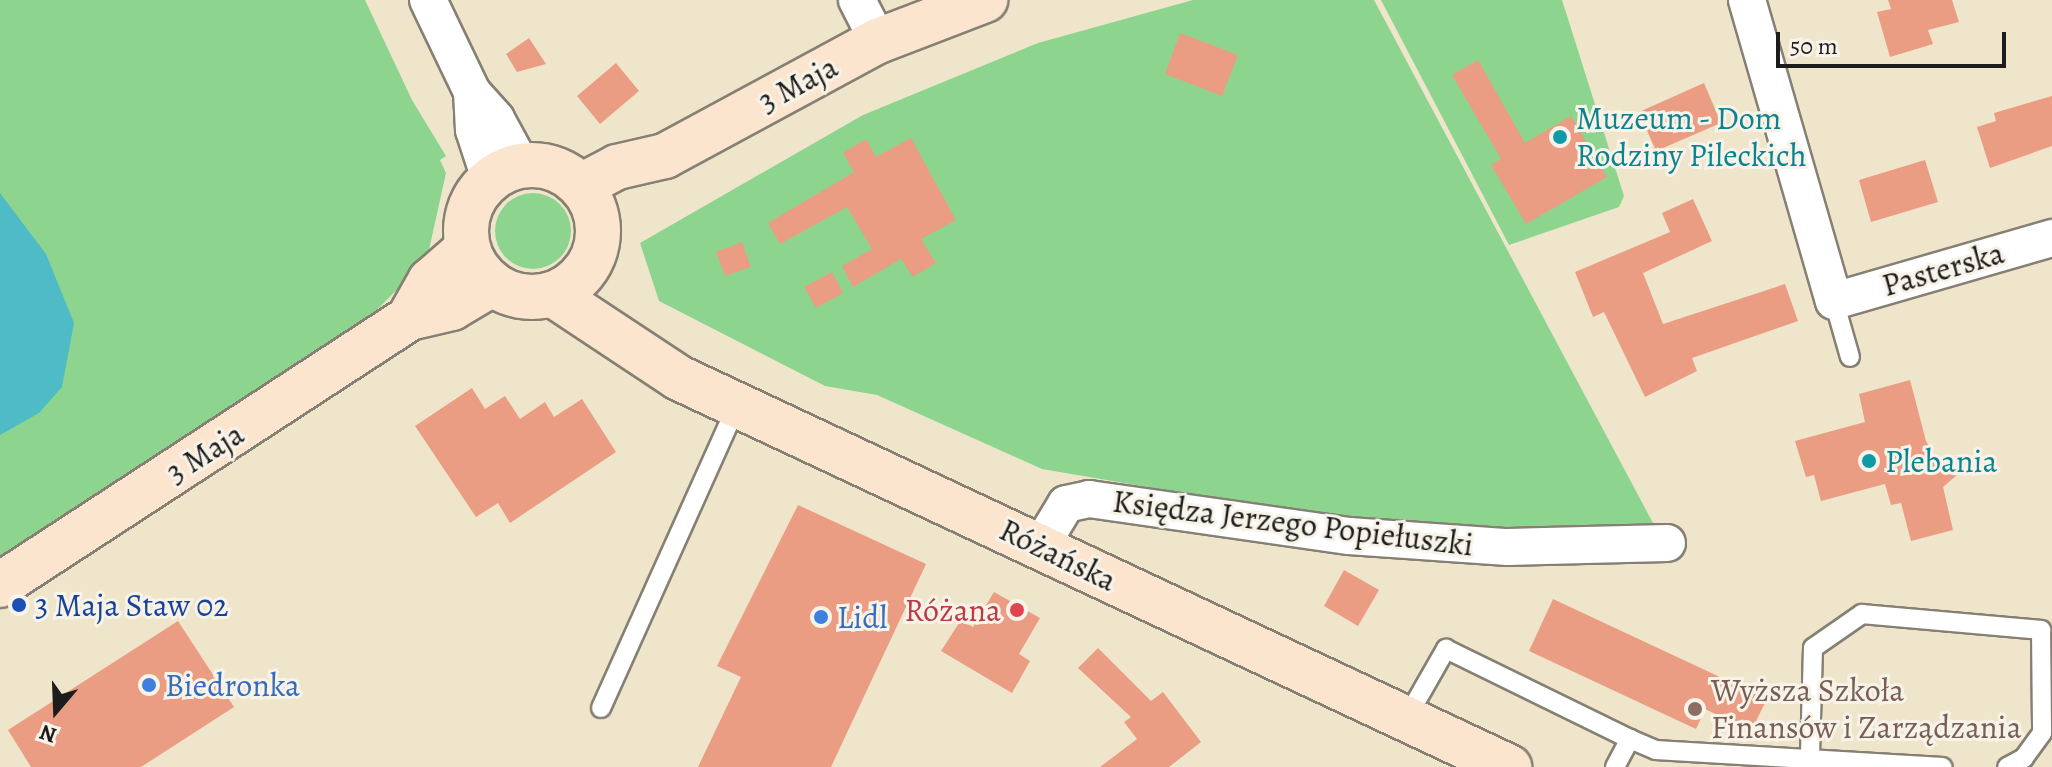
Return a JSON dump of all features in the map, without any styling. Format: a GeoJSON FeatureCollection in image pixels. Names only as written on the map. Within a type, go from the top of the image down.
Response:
{"type":"FeatureCollection","features":[{"type":"Feature","properties":{"kind":"street"},"geometry":{"type":"LineString","coordinates":[[428,0],[472,92],[496,119],[506,172]]}},
{"type":"Feature","properties":{"kind":"street"},"geometry":{"type":"LineString","coordinates":[[857,0],[878,41]]}},
{"type":"Feature","properties":{"kind":"street","name":"3 Maja"},"geometry":{"type":"LineString","coordinates":[[589,200],[617,167],[665,156],[878,41],[930,9],[985,0]]}},
{"type":"Feature","properties":{"kind":"street"},"geometry":{"type":"LineString","coordinates":[[1747,0],[1834,301]]}},
{"type":"Feature","properties":{"kind":"street"},"geometry":{"type":"LineString","coordinates":[[506,172],[564,172],[589,200],[596,247],[566,285],[511,294],[492,284],[468,248],[469,210],[506,172]]}},
{"type":"Feature","properties":{"kind":"street","name":"Pasterska"},"geometry":{"type":"LineString","coordinates":[[1834,301],[2052,238]]}},
{"type":"Feature","properties":{"kind":"street","name":"3 Maja"},"geometry":{"type":"LineString","coordinates":[[409,318],[430,281],[468,248]]}},
{"type":"Feature","properties":{"kind":"street","name":"3 Maja"},"geometry":{"type":"LineString","coordinates":[[0,585],[409,318],[452,308],[492,284]]}},
{"type":"Feature","properties":{"kind":"street","name":"Różańska"},"geometry":{"type":"LineString","coordinates":[[566,285],[613,334],[679,378],[1509,767]]}},
{"type":"Feature","properties":{"kind":"street","name":"Księdza Jerzego Popiełuszki"},"geometry":{"type":"LineString","coordinates":[[1040,547],[1066,504],[1089,499],[1349,536],[1508,547],[1667,543]]}},
{"type":"Feature","properties":{"kind":"lane"},"geometry":{"type":"LineString","coordinates":[[1834,301],[1850,357]]}},
{"type":"Feature","properties":{"kind":"lane"},"geometry":{"type":"LineString","coordinates":[[601,708],[737,406]]}},
{"type":"Feature","properties":{"kind":"lane"},"geometry":{"type":"LineString","coordinates":[[1810,755],[1813,648],[1862,614],[2041,630],[2042,733],[2024,758],[2007,767]]}},
{"type":"Feature","properties":{"kind":"lane"},"geometry":{"type":"LineString","coordinates":[[1406,719],[1446,649],[1656,750],[1810,755],[1942,767]]}},
{"type":"Feature","properties":{"kind":"lane"},"geometry":{"type":"LineString","coordinates":[[1615,767],[1630,739]]}},
{"type":"Feature","properties":{"kind":"green space"},"geometry":{"type":"Polygon","coordinates":[[[0,0],[365,0],[412,100],[446,156],[440,160],[446,173],[427,259],[370,317],[0,568],[0,0]]]}},
{"type":"Feature","properties":{"kind":"green space"},"geometry":{"type":"Polygon","coordinates":[[[1193,0],[1374,0],[1653,523],[1486,529],[1318,516],[1042,469],[877,395],[825,386],[659,301],[640,243],[863,115],[1038,43],[1193,0]]]}},
{"type":"Feature","properties":{"kind":"green space"},"geometry":{"type":"Polygon","coordinates":[[[1381,0],[1562,0],[1624,196],[1619,207],[1509,245],[1381,0]]]}},
{"type":"Feature","properties":{"kind":"green space"},"geometry":{"type":"Polygon","coordinates":[[[533,193],[548,196],[560,204],[568,216],[571,231],[568,246],[560,258],[548,266],[533,269],[518,266],[506,258],[498,246],[495,231],[498,216],[506,204],[518,196],[533,193]]]}},
{"type":"Feature","properties":{"kind":"water"},"geometry":{"type":"Polygon","coordinates":[[[0,193],[46,254],[74,323],[62,387],[39,413],[0,435],[0,193]]]}},
{"type":"Feature","properties":{"kind":"building"},"geometry":{"type":"Polygon","coordinates":[[[1888,0],[1952,0],[1959,22],[1928,30],[1933,44],[1890,57],[1877,12],[1891,9],[1888,0]]]}},
{"type":"Feature","properties":{"kind":"building"},"geometry":{"type":"Polygon","coordinates":[[[1180,33],[1238,55],[1222,96],[1165,74],[1180,33]]]}},
{"type":"Feature","properties":{"kind":"building"},"geometry":{"type":"Polygon","coordinates":[[[529,38],[546,64],[517,72],[506,54],[529,38]]]}},
{"type":"Feature","properties":{"kind":"building","name":"Muzeum - Dom Rodziny Pileckich"},"geometry":{"type":"Polygon","coordinates":[[[1478,60],[1525,143],[1571,116],[1607,177],[1526,224],[1491,165],[1501,159],[1452,75],[1478,60]]]}},
{"type":"Feature","properties":{"kind":"building"},"geometry":{"type":"Polygon","coordinates":[[[616,63],[639,91],[600,124],[577,96],[616,63]]]}},
{"type":"Feature","properties":{"kind":"building"},"geometry":{"type":"Polygon","coordinates":[[[1704,83],[1721,123],[1656,151],[1639,112],[1704,83]]]}},
{"type":"Feature","properties":{"kind":"building"},"geometry":{"type":"Polygon","coordinates":[[[2052,96],[2052,146],[1990,168],[1977,127],[1996,121],[1994,113],[2052,96]]]}},
{"type":"Feature","properties":{"kind":"building"},"geometry":{"type":"Polygon","coordinates":[[[911,138],[956,220],[921,239],[936,263],[913,277],[901,259],[853,287],[842,266],[872,249],[847,207],[780,244],[768,223],[854,172],[843,153],[866,139],[876,157],[911,138]]]}},
{"type":"Feature","properties":{"kind":"building"},"geometry":{"type":"Polygon","coordinates":[[[1925,160],[1938,202],[1871,222],[1859,180],[1925,160]]]}},
{"type":"Feature","properties":{"kind":"building"},"geometry":{"type":"Polygon","coordinates":[[[1693,199],[1712,241],[1643,273],[1663,324],[1785,284],[1798,321],[1692,358],[1697,371],[1645,397],[1604,312],[1593,317],[1575,272],[1670,232],[1662,213],[1693,199]]]}},
{"type":"Feature","properties":{"kind":"building"},"geometry":{"type":"Polygon","coordinates":[[[742,242],[751,267],[725,276],[716,252],[742,242]]]}},
{"type":"Feature","properties":{"kind":"building"},"geometry":{"type":"Polygon","coordinates":[[[832,272],[843,293],[816,308],[804,287],[832,272]]]}},
{"type":"Feature","properties":{"kind":"building","name":"Plebania"},"geometry":{"type":"Polygon","coordinates":[[[1910,380],[1926,441],[1937,462],[1957,475],[1943,487],[1953,530],[1911,541],[1901,503],[1891,505],[1885,484],[1821,501],[1814,475],[1806,477],[1795,441],[1865,422],[1859,394],[1910,380]]]}},
{"type":"Feature","properties":{"kind":"building"},"geometry":{"type":"Polygon","coordinates":[[[472,388],[485,409],[505,396],[520,419],[545,402],[554,417],[582,399],[616,452],[510,523],[498,503],[476,517],[415,426],[472,388]]]}},
{"type":"Feature","properties":{"kind":"building","name":"Lidl"},"geometry":{"type":"Polygon","coordinates":[[[798,505],[926,564],[831,767],[698,767],[741,677],[717,666],[798,505]]]}},
{"type":"Feature","properties":{"kind":"building"},"geometry":{"type":"Polygon","coordinates":[[[1344,570],[1379,590],[1358,626],[1324,606],[1344,570]]]}},
{"type":"Feature","properties":{"kind":"building"},"geometry":{"type":"Polygon","coordinates":[[[994,592],[1040,618],[1019,654],[1030,661],[1012,693],[941,651],[961,620],[973,627],[994,592]]]}},
{"type":"Feature","properties":{"kind":"building"},"geometry":{"type":"Polygon","coordinates":[[[1553,599],[1767,699],[1751,731],[1705,709],[1696,729],[1529,651],[1553,599]]]}},
{"type":"Feature","properties":{"kind":"building","name":"Biedronka"},"geometry":{"type":"Polygon","coordinates":[[[178,621],[234,707],[141,767],[31,767],[8,730],[178,621]]]}},
{"type":"Feature","properties":{"kind":"building"},"geometry":{"type":"Polygon","coordinates":[[[1098,648],[1151,701],[1163,692],[1201,742],[1169,767],[1100,767],[1137,739],[1124,722],[1131,717],[1078,668],[1098,648]]]}},
{"type":"Feature","properties":{"kind":"place","name":"Muzeum - Dom Rodziny Pileckich"},"geometry":{"type":"Point","coordinates":[1560,137]}},
{"type":"Feature","properties":{"kind":"place","name":"Plebania"},"geometry":{"type":"Point","coordinates":[1869,461]}},
{"type":"Feature","properties":{"kind":"place","name":"3 Maja Staw 02"},"geometry":{"type":"Point","coordinates":[19,605]}},
{"type":"Feature","properties":{"kind":"place","name":"Różana"},"geometry":{"type":"Point","coordinates":[1017,610]}},
{"type":"Feature","properties":{"kind":"place","name":"Lidl"},"geometry":{"type":"Point","coordinates":[821,617]}},
{"type":"Feature","properties":{"kind":"place","name":"Biedronka"},"geometry":{"type":"Point","coordinates":[149,685]}},
{"type":"Feature","properties":{"kind":"place","name":"Wyższa Szkoła Finansów i Zarządzania"},"geometry":{"type":"Point","coordinates":[1695,709]}}]}
